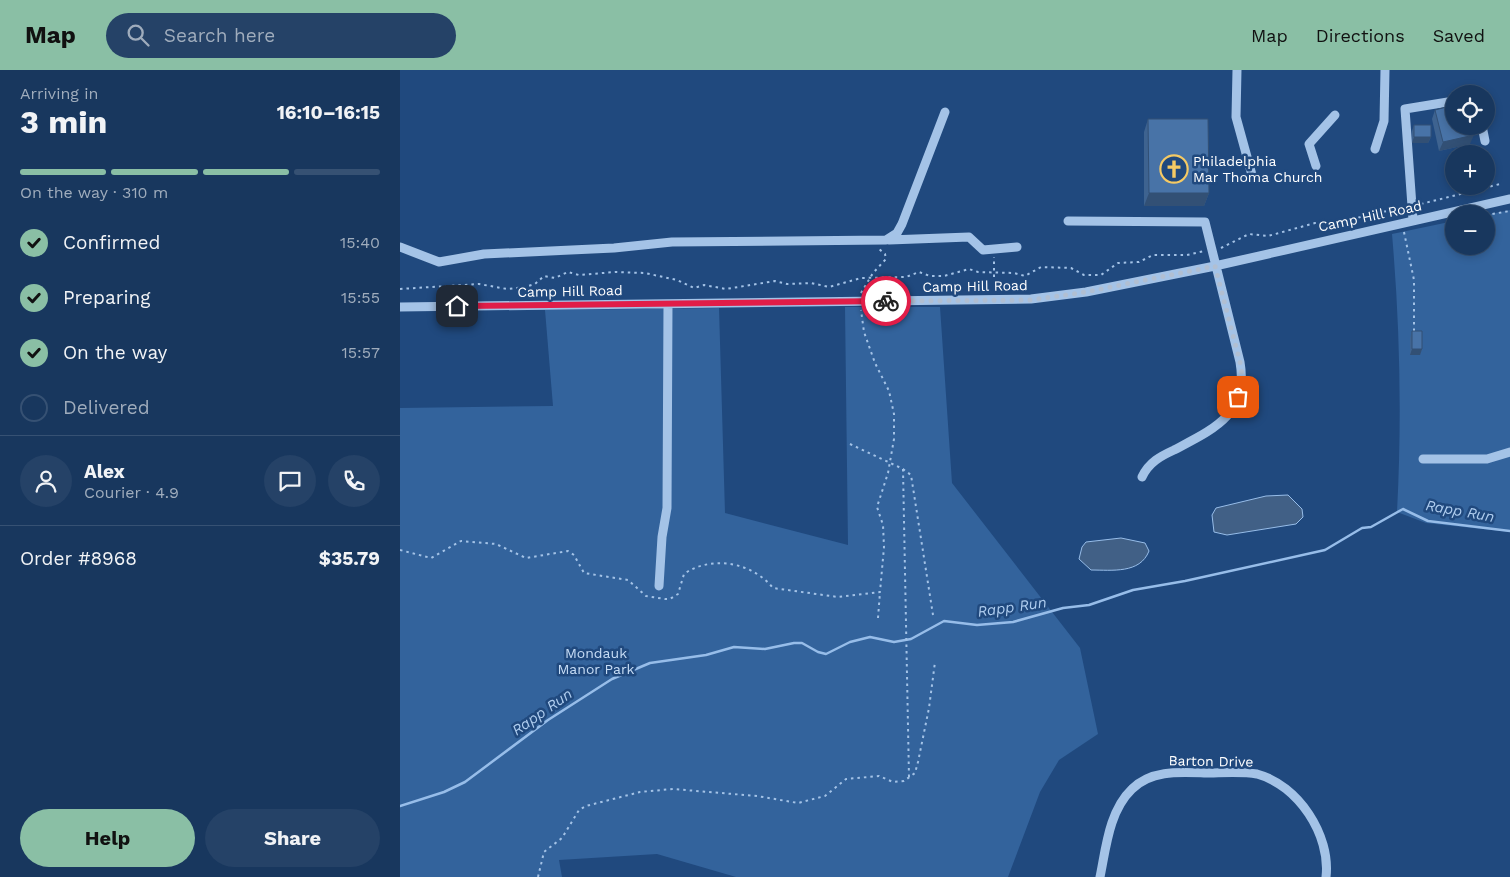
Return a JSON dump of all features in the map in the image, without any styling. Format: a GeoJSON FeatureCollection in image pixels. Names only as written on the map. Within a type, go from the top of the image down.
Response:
{"type":"FeatureCollection","features":[{"type":"Feature","properties":{"kind":"street"},"geometry":{"type":"LineString","coordinates":[[1237,70],[1236,117],[1252,175]]}},
{"type":"Feature","properties":{"kind":"street"},"geometry":{"type":"LineString","coordinates":[[1375,149],[1384,120],[1385,70]]}},
{"type":"Feature","properties":{"kind":"street"},"geometry":{"type":"LineString","coordinates":[[1413,220],[1405,109],[1445,102]]}},
{"type":"Feature","properties":{"kind":"street"},"geometry":{"type":"LineString","coordinates":[[886,240],[897,233],[902,224],[945,112]]}},
{"type":"Feature","properties":{"kind":"street"},"geometry":{"type":"LineString","coordinates":[[1316,166],[1309,144],[1334,115]]}},
{"type":"Feature","properties":{"kind":"street"},"geometry":{"type":"LineString","coordinates":[[1484,135],[1485,141]]}},
{"type":"Feature","properties":{"kind":"street","name":"Camp Hill Road"},"geometry":{"type":"LineString","coordinates":[[400,307],[1031,300],[1086,292],[1215,266],[1510,199]]}},
{"type":"Feature","properties":{"kind":"street"},"geometry":{"type":"LineString","coordinates":[[1068,221],[1205,222],[1240,362],[1241,385],[1236,404],[1226,419],[1161,456],[1146,469],[1142,477]]}},
{"type":"Feature","properties":{"kind":"street"},"geometry":{"type":"LineString","coordinates":[[400,247],[439,262],[484,254],[614,248],[672,242],[876,241],[969,237],[983,250],[1018,247]]}},
{"type":"Feature","properties":{"kind":"street"},"geometry":{"type":"LineString","coordinates":[[659,586],[662,537],[667,508],[668,304]]}},
{"type":"Feature","properties":{"kind":"street"},"geometry":{"type":"LineString","coordinates":[[1423,459],[1488,459],[1510,452]]}},
{"type":"Feature","properties":{"kind":"street","name":"Barton Drive"},"geometry":{"type":"LineString","coordinates":[[1100,877],[1112,823],[1124,798],[1140,783],[1163,773],[1174,772],[1256,774],[1288,791],[1304,807],[1317,829],[1326,859],[1326,877]]}},
{"type":"Feature","properties":{"kind":"path"},"geometry":{"type":"LineString","coordinates":[[400,289],[479,284],[507,289],[525,287],[535,284],[544,276],[555,278],[568,272],[579,275],[608,272],[645,273],[677,280],[694,288],[704,285],[720,289],[775,281],[787,284],[811,283],[830,287],[853,280],[906,277],[919,272],[930,276],[944,276],[969,269],[978,272],[1014,273],[1025,276],[1041,267],[1060,267],[1071,268],[1091,276],[1101,275],[1118,263],[1139,262],[1153,255],[1187,255],[1224,247],[1249,234],[1268,236],[1315,222],[1335,223],[1500,184]]}},
{"type":"Feature","properties":{"kind":"path"},"geometry":{"type":"LineString","coordinates":[[1495,213],[1510,210]]}},
{"type":"Feature","properties":{"kind":"path"},"geometry":{"type":"LineString","coordinates":[[1402,223],[1414,280],[1414,334]]}},
{"type":"Feature","properties":{"kind":"path"},"geometry":{"type":"LineString","coordinates":[[876,241],[886,259],[861,293],[860,302],[864,332],[875,363],[889,391],[894,414],[890,464],[877,507],[883,525],[884,547],[878,618]]}},
{"type":"Feature","properties":{"kind":"path"},"geometry":{"type":"LineString","coordinates":[[994,249],[994,300]]}},
{"type":"Feature","properties":{"kind":"path"},"geometry":{"type":"LineString","coordinates":[[850,444],[890,464],[903,468],[911,475],[933,615]]}},
{"type":"Feature","properties":{"kind":"path"},"geometry":{"type":"LineString","coordinates":[[903,468],[909,778]]}},
{"type":"Feature","properties":{"kind":"path"},"geometry":{"type":"LineString","coordinates":[[400,550],[430,558],[461,541],[496,544],[526,558],[568,551],[574,555],[584,573],[628,580],[646,596],[665,599],[670,599],[678,594],[684,574],[700,566],[712,563],[742,567],[761,577],[773,588],[838,597],[880,592]]}},
{"type":"Feature","properties":{"kind":"path"},"geometry":{"type":"LineString","coordinates":[[538,877],[544,852],[562,838],[579,810],[586,806],[640,792],[673,789],[756,796],[798,803],[825,796],[846,779],[879,776],[893,782],[909,778],[915,773],[918,762],[929,708],[934,662]]}},
{"type":"Feature","properties":{"kind":"green space"},"geometry":{"type":"Polygon","coordinates":[[[1510,210],[1510,532],[1426,523],[1397,512],[1399,373],[1397,303],[1392,234],[1445,223],[1445,255],[1495,255],[1495,213],[1510,210]]]}},
{"type":"Feature","properties":{"kind":"green space","name":"Mondauk Manor Park"},"geometry":{"type":"Polygon","coordinates":[[[845,307],[940,307],[952,483],[1080,648],[1098,734],[1059,760],[1040,792],[1008,877],[736,877],[657,854],[559,860],[562,877],[400,877],[400,408],[553,406],[545,310],[719,308],[725,513],[848,545],[845,307]]]}},
{"type":"Feature","properties":{"kind":"shaded area"},"geometry":{"type":"Polygon","coordinates":[[[1288,495],[1302,509],[1303,517],[1296,524],[1227,535],[1214,532],[1212,515],[1216,508],[1266,496],[1288,495]]]}},
{"type":"Feature","properties":{"kind":"shaded area"},"geometry":{"type":"Polygon","coordinates":[[[1121,538],[1145,543],[1149,551],[1139,564],[1116,570],[1091,570],[1079,559],[1082,547],[1086,542],[1121,538]]]}},
{"type":"Feature","properties":{"kind":"building"},"geometry":{"type":"Polygon","coordinates":[[[1445,107],[1445,135],[1474,135],[1443,142],[1435,110],[1445,107]]]}},
{"type":"Feature","properties":{"kind":"building","name":"Philadelphia Mar Thoma Church"},"geometry":{"type":"Polygon","coordinates":[[[1148,119],[1208,119],[1209,193],[1149,193],[1148,119]]]}},
{"type":"Feature","properties":{"kind":"building"},"geometry":{"type":"Polygon","coordinates":[[[1414,125],[1431,125],[1431,137],[1414,137],[1414,125]]]}},
{"type":"Feature","properties":{"kind":"building"},"geometry":{"type":"Polygon","coordinates":[[[1412,331],[1422,331],[1422,349],[1412,349],[1412,331]]]}},
{"type":"Feature","properties":{"kind":"waterway","name":"Rapp Run"},"geometry":{"type":"LineString","coordinates":[[400,806],[444,792],[465,782],[548,720],[612,679],[650,663],[706,655],[734,647],[765,649],[794,643],[802,643],[818,652],[826,654],[850,642],[870,637],[894,642],[911,639],[944,621],[977,625],[1013,622],[1063,608],[1089,605],[1133,590],[1185,581],[1325,550],[1362,528],[1371,527],[1403,509],[1428,521],[1510,531]]}},
{"type":"Feature","properties":{"kind":"way so far"},"geometry":{"type":"LineString","coordinates":[[886,301],[1031,300],[1086,292],[1215,266],[1240,362],[1242,374],[1238,397]]}},
{"type":"Feature","properties":{"kind":"place","name":"Philadelphia Mar Thoma Church"},"geometry":{"type":"Point","coordinates":[1174,169]}},
{"type":"Feature","properties":{"kind":"route"},"geometry":{"type":"LineString","coordinates":[[457,306],[886,301]]}}]}
